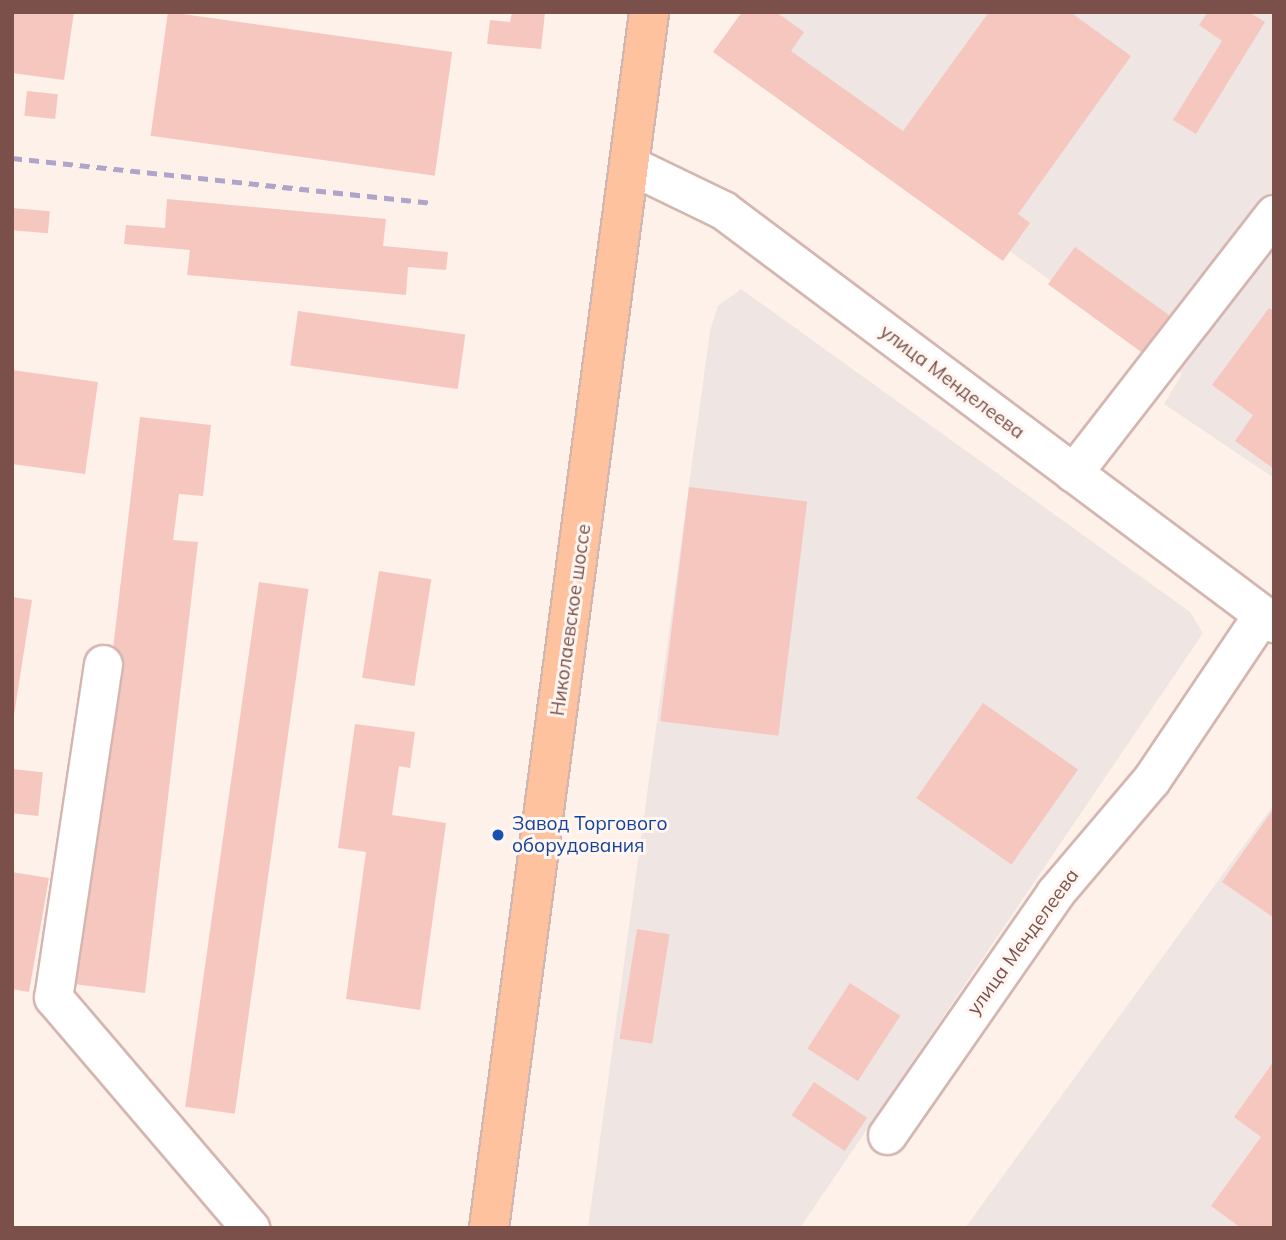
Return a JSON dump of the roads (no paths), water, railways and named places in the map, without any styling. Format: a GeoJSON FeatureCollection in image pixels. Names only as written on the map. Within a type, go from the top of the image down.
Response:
{"type":"FeatureCollection","features":[{"type":"Feature","properties":{"kind":"main road","name":"Николаевское шоссе"},"geometry":{"type":"LineString","coordinates":[[489,1228],[632,166],[649,12]]}},
{"type":"Feature","properties":{"kind":"street","name":"улица Менделеева"},"geometry":{"type":"LineString","coordinates":[[632,166],[723,210],[1268,619],[1151,779],[1055,893],[887,1135]]}},
{"type":"Feature","properties":{"kind":"street"},"geometry":{"type":"LineString","coordinates":[[1073,473],[1274,214]]}},
{"type":"Feature","properties":{"kind":"street"},"geometry":{"type":"LineString","coordinates":[[103,664],[53,997],[250,1228]]}},
{"type":"Feature","properties":{"kind":"railway"},"geometry":{"type":"LineString","coordinates":[[12,158],[431,203]]}},
{"type":"Feature","properties":{"kind":"place","name":"Завод Торгового оборудования"},"geometry":{"type":"Point","coordinates":[498,835]}}]}
